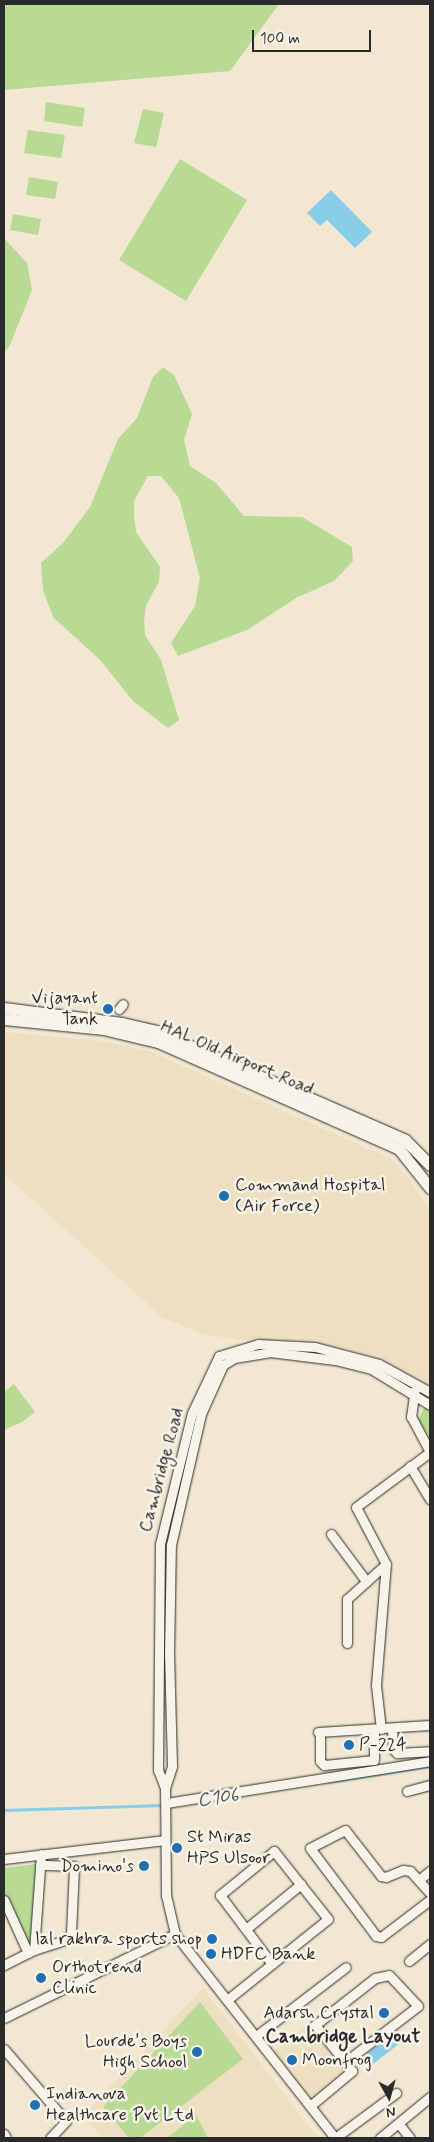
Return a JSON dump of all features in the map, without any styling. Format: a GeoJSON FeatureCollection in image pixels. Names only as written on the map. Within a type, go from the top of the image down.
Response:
{"type":"FeatureCollection","features":[{"type":"Feature","properties":{"kind":"main road","name":"HAL Old Airport Road"},"geometry":{"type":"LineString","coordinates":[[4,1008],[122,1023],[405,1140],[430,1165]]}},
{"type":"Feature","properties":{"kind":"main road","name":"HAL Old Airport Road"},"geometry":{"type":"LineString","coordinates":[[4,1019],[103,1028],[155,1036],[399,1150],[430,1188]]}},
{"type":"Feature","properties":{"kind":"street","name":"Cambridge Road"},"geometry":{"type":"LineString","coordinates":[[175,1934],[166,1896],[165,1788],[158,1770],[160,1544],[180,1450],[192,1413],[214,1362],[236,1349],[258,1344],[315,1347],[379,1364],[430,1392]]}},
{"type":"Feature","properties":{"kind":"street","name":"Cambridge Road"},"geometry":{"type":"LineString","coordinates":[[165,1788],[172,1766],[171,1545],[201,1414],[223,1365],[248,1354],[297,1353],[371,1369],[430,1404]]}},
{"type":"Feature","properties":{"kind":"street"},"geometry":{"type":"LineString","coordinates":[[415,1384],[411,1417],[430,1452],[356,1507],[386,1564],[376,1685],[377,1729],[374,1760],[324,1765],[320,1761],[319,1732],[377,1729],[430,1725]]}},
{"type":"Feature","properties":{"kind":"street"},"geometry":{"type":"LineString","coordinates":[[410,1466],[430,1499]]}},
{"type":"Feature","properties":{"kind":"street"},"geometry":{"type":"LineString","coordinates":[[331,1534],[366,1581]]}},
{"type":"Feature","properties":{"kind":"street"},"geometry":{"type":"LineString","coordinates":[[347,1643],[347,1599],[386,1564]]}},
{"type":"Feature","properties":{"kind":"street"},"geometry":{"type":"LineString","coordinates":[[392,1728],[393,1749],[397,1753],[430,1751]]}},
{"type":"Feature","properties":{"kind":"street"},"geometry":{"type":"LineString","coordinates":[[166,1803],[430,1761]]}},
{"type":"Feature","properties":{"kind":"street"},"geometry":{"type":"LineString","coordinates":[[407,1791],[430,1785]]}},
{"type":"Feature","properties":{"kind":"street"},"geometry":{"type":"LineString","coordinates":[[430,1892],[420,1879],[402,1870],[383,1878],[345,1830],[310,1848],[376,1936],[381,1937],[430,1900]]}},
{"type":"Feature","properties":{"kind":"street"},"geometry":{"type":"LineString","coordinates":[[4,1858],[165,1840]]}},
{"type":"Feature","properties":{"kind":"street"},"geometry":{"type":"LineString","coordinates":[[227,2000],[272,1964],[328,1919],[274,1850],[220,1895],[272,1964]]}},
{"type":"Feature","properties":{"kind":"street"},"geometry":{"type":"LineString","coordinates":[[31,1951],[41,1854]]}},
{"type":"Feature","properties":{"kind":"street"},"geometry":{"type":"LineString","coordinates":[[4,1965],[31,1951],[67,1939],[71,1933],[74,1866],[40,1865]]}},
{"type":"Feature","properties":{"kind":"street"},"geometry":{"type":"LineString","coordinates":[[420,1879],[430,1871]]}},
{"type":"Feature","properties":{"kind":"street"},"geometry":{"type":"LineString","coordinates":[[246,1929],[301,1884]]}},
{"type":"Feature","properties":{"kind":"street"},"geometry":{"type":"LineString","coordinates":[[4,1900],[31,1951]]}},
{"type":"Feature","properties":{"kind":"street"},"geometry":{"type":"LineString","coordinates":[[5,2015],[175,1934],[335,2138],[396,2093]]}},
{"type":"Feature","properties":{"kind":"street"},"geometry":{"type":"LineString","coordinates":[[408,1961],[430,1944]]}},
{"type":"Feature","properties":{"kind":"street"},"geometry":{"type":"LineString","coordinates":[[256,2036],[346,1967]]}},
{"type":"Feature","properties":{"kind":"street"},"geometry":{"type":"LineString","coordinates":[[310,2106],[352,2071],[315,2025],[375,1978],[389,1975],[418,2006],[345,2062]]}},
{"type":"Feature","properties":{"kind":"street"},"geometry":{"type":"LineString","coordinates":[[4,2050],[66,2121],[50,2138]]}},
{"type":"Feature","properties":{"kind":"street"},"geometry":{"type":"LineString","coordinates":[[380,2138],[430,2097]]}},
{"type":"Feature","properties":{"kind":"street"},"geometry":{"type":"LineString","coordinates":[[399,2124],[410,2138]]}},
{"type":"Feature","properties":{"kind":"street"},"geometry":{"type":"LineString","coordinates":[[4,2134],[6,2138]]}},
{"type":"Feature","properties":{"kind":"shaded area","name":"Command Hospital (Air Force)"},"geometry":{"type":"Polygon","coordinates":[[[4,1032],[102,1041],[149,1051],[391,1159],[411,1181],[430,1211],[430,1386],[382,1360],[358,1352],[316,1343],[248,1341],[203,1334],[162,1317],[4,1174],[4,1032]]]}},
{"type":"Feature","properties":{"kind":"shaded area","name":"Lourde's Boys High School"},"geometry":{"type":"Polygon","coordinates":[[[203,1988],[318,2138],[104,2138],[82,2116],[203,1988]]]}},
{"type":"Feature","properties":{"kind":"shaded area"},"geometry":{"type":"Polygon","coordinates":[[[309,2023],[348,2071],[311,2100],[272,2052],[309,2023]]]}},
{"type":"Feature","properties":{"kind":"green space"},"geometry":{"type":"Polygon","coordinates":[[[4,4],[279,4],[230,71],[4,90],[4,4]]]}},
{"type":"Feature","properties":{"kind":"green space"},"geometry":{"type":"Polygon","coordinates":[[[46,102],[85,108],[82,127],[44,121],[46,102]]]}},
{"type":"Feature","properties":{"kind":"green space"},"geometry":{"type":"Polygon","coordinates":[[[143,109],[164,113],[156,147],[134,143],[143,109]]]}},
{"type":"Feature","properties":{"kind":"green space"},"geometry":{"type":"Polygon","coordinates":[[[28,130],[65,135],[61,158],[24,153],[28,130]]]}},
{"type":"Feature","properties":{"kind":"green space"},"geometry":{"type":"Polygon","coordinates":[[[180,159],[247,200],[186,301],[119,260],[180,159]]]}},
{"type":"Feature","properties":{"kind":"green space"},"geometry":{"type":"Polygon","coordinates":[[[29,177],[58,182],[55,199],[26,195],[29,177]]]}},
{"type":"Feature","properties":{"kind":"green space"},"geometry":{"type":"Polygon","coordinates":[[[13,214],[41,219],[38,235],[10,230],[13,214]]]}},
{"type":"Feature","properties":{"kind":"green space"},"geometry":{"type":"Polygon","coordinates":[[[4,238],[27,263],[32,290],[10,345],[4,353],[4,238]]]}},
{"type":"Feature","properties":{"kind":"green space"},"geometry":{"type":"Polygon","coordinates":[[[163,367],[174,375],[192,414],[184,440],[190,466],[216,483],[244,516],[302,517],[352,547],[353,561],[334,581],[296,598],[247,630],[178,656],[171,643],[195,606],[200,578],[179,498],[161,476],[148,476],[134,501],[134,516],[136,532],[160,567],[159,581],[146,606],[144,621],[145,635],[161,660],[179,720],[168,728],[133,701],[100,660],[53,617],[43,590],[41,563],[63,543],[90,507],[118,439],[137,418],[153,377],[163,367]]]}},
{"type":"Feature","properties":{"kind":"green space"},"geometry":{"type":"Polygon","coordinates":[[[14,1384],[35,1412],[22,1422],[4,1430],[4,1392],[14,1384]]]}},
{"type":"Feature","properties":{"kind":"green space"},"geometry":{"type":"Polygon","coordinates":[[[427,1402],[430,1404],[430,1436],[417,1422],[427,1402]]]}},
{"type":"Feature","properties":{"kind":"green space"},"geometry":{"type":"Polygon","coordinates":[[[36,1864],[31,1948],[4,1893],[4,1868],[36,1864]]]}},
{"type":"Feature","properties":{"kind":"green space"},"geometry":{"type":"Polygon","coordinates":[[[200,2002],[243,2059],[140,2138],[129,2138],[103,2107],[200,2002]]]}},
{"type":"Feature","properties":{"kind":"green space"},"geometry":{"type":"Polygon","coordinates":[[[196,2115],[208,2138],[167,2138],[196,2115]]]}},
{"type":"Feature","properties":{"kind":"water"},"geometry":{"type":"Polygon","coordinates":[[[331,190],[372,232],[355,248],[327,220],[320,226],[307,213],[331,190]]]}},
{"type":"Feature","properties":{"kind":"water"},"geometry":{"type":"Polygon","coordinates":[[[398,2030],[405,2039],[373,2064],[366,2054],[398,2030]]]}},
{"type":"Feature","properties":{"kind":"waterway","name":"C106"},"geometry":{"type":"LineString","coordinates":[[328,1782],[430,1766]]}},
{"type":"Feature","properties":{"kind":"waterway","name":"C106"},"geometry":{"type":"LineString","coordinates":[[4,1810],[164,1805]]}},
{"type":"Feature","properties":{"kind":"place","name":"Vijayant Tank"},"geometry":{"type":"Point","coordinates":[108,1009]}},
{"type":"Feature","properties":{"kind":"place","name":"Command Hospital (Air Force)"},"geometry":{"type":"Point","coordinates":[224,1196]}},
{"type":"Feature","properties":{"kind":"place","name":"P-224"},"geometry":{"type":"Point","coordinates":[349,1745]}},
{"type":"Feature","properties":{"kind":"place","name":"St Miras HPS Ulsoor"},"geometry":{"type":"Point","coordinates":[177,1848]}},
{"type":"Feature","properties":{"kind":"place","name":"Domino's"},"geometry":{"type":"Point","coordinates":[144,1866]}},
{"type":"Feature","properties":{"kind":"place","name":"lal rakhra sports shop"},"geometry":{"type":"Point","coordinates":[212,1939]}},
{"type":"Feature","properties":{"kind":"place","name":"HDFC Bank"},"geometry":{"type":"Point","coordinates":[211,1954]}},
{"type":"Feature","properties":{"kind":"place","name":"Orthotrend Clinic"},"geometry":{"type":"Point","coordinates":[41,1978]}},
{"type":"Feature","properties":{"kind":"place","name":"Adarsh Crystal"},"geometry":{"type":"Point","coordinates":[384,2013]}},
{"type":"Feature","properties":{"kind":"place","name":"Lourde's Boys High School"},"geometry":{"type":"Point","coordinates":[197,2052]}},
{"type":"Feature","properties":{"kind":"place","name":"Moonfrog"},"geometry":{"type":"Point","coordinates":[292,2060]}},
{"type":"Feature","properties":{"kind":"place","name":"Indianova Healthcare Pvt Ltd"},"geometry":{"type":"Point","coordinates":[35,2105]}},
{"type":"Feature","properties":{"kind":"district","name":"Cambridge Layout"},"geometry":{"type":"Point","coordinates":[343,2037]}}]}
